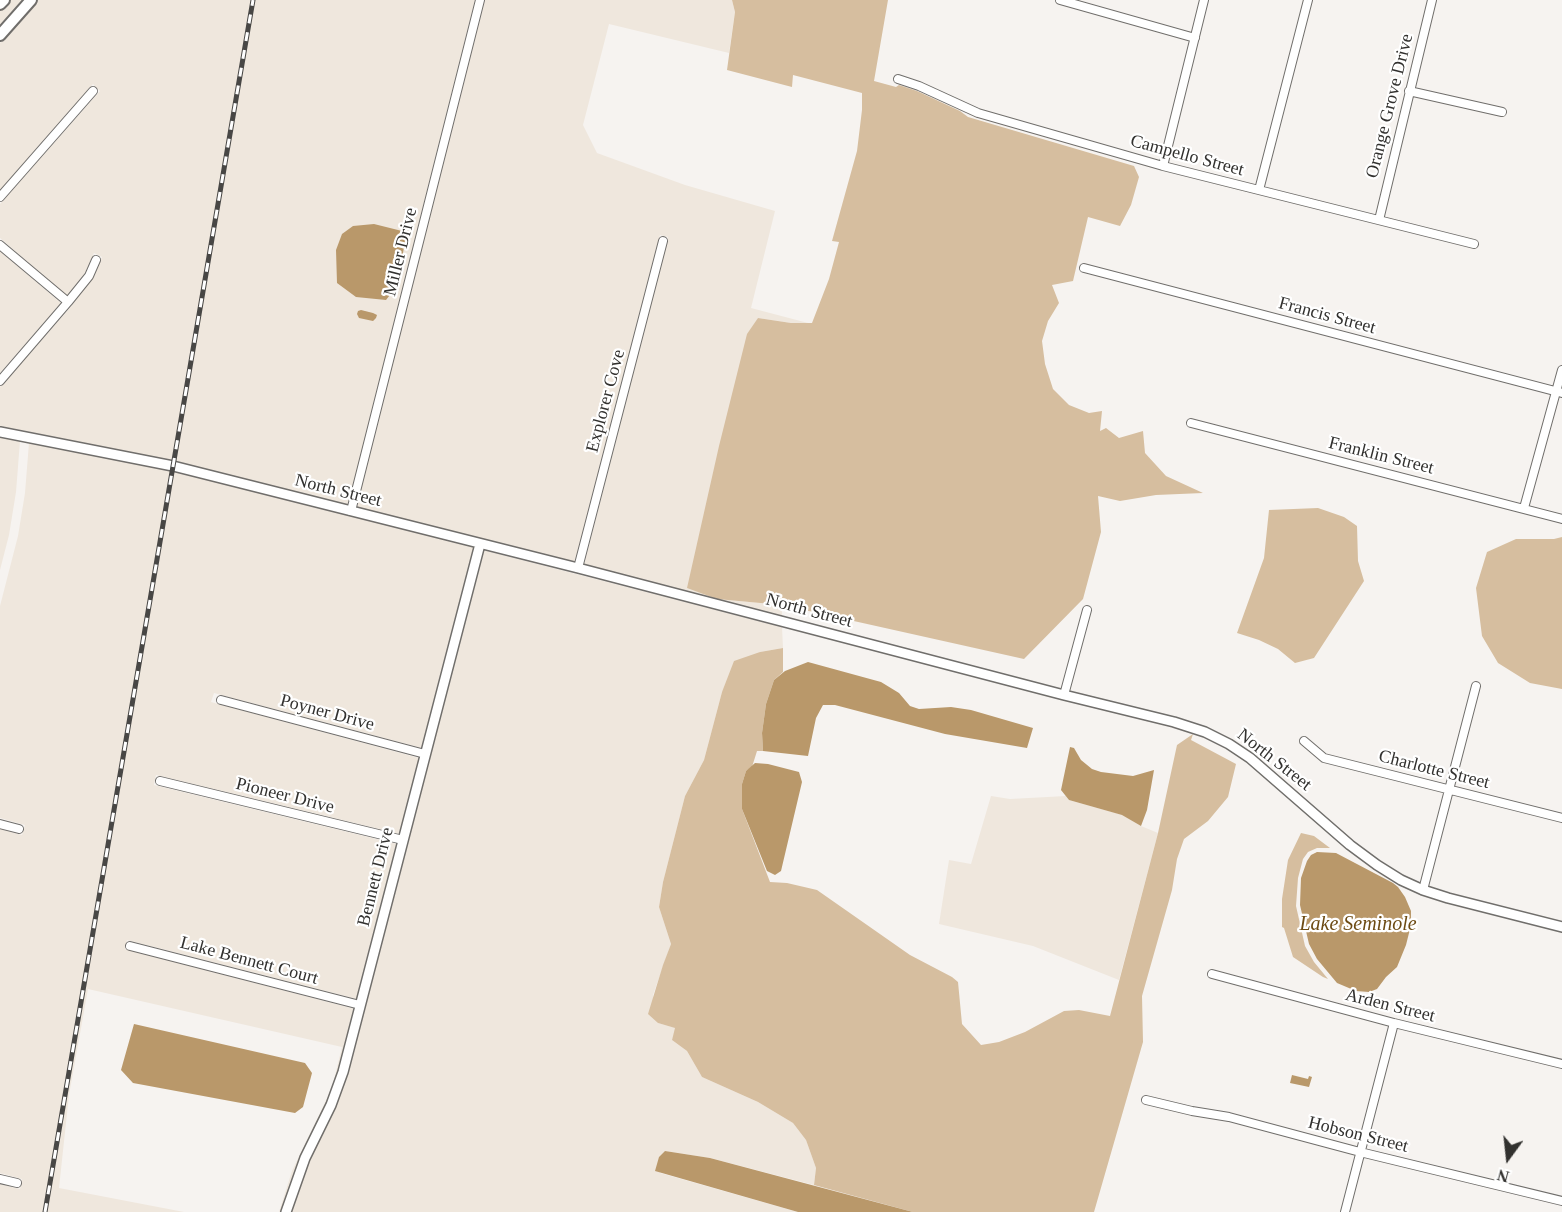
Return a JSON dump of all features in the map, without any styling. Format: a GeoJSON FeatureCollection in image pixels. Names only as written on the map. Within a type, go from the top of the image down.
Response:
{"type":"FeatureCollection","features":[{"type":"Feature","properties":{"kind":"main road"},"geometry":{"type":"LineString","coordinates":[[0,4],[4,0]]}},
{"type":"Feature","properties":{"kind":"main road"},"geometry":{"type":"LineString","coordinates":[[0,35],[31,0]]}},
{"type":"Feature","properties":{"kind":"street","name":"Miller Drive"},"geometry":{"type":"LineString","coordinates":[[351,512],[480,0]]}},
{"type":"Feature","properties":{"kind":"street"},"geometry":{"type":"LineString","coordinates":[[1060,0],[1195,38]]}},
{"type":"Feature","properties":{"kind":"street"},"geometry":{"type":"LineString","coordinates":[[1163,166],[1204,0]]}},
{"type":"Feature","properties":{"kind":"street"},"geometry":{"type":"LineString","coordinates":[[1259,190],[1308,0]]}},
{"type":"Feature","properties":{"kind":"street","name":"Orange Grove Drive"},"geometry":{"type":"LineString","coordinates":[[1378,220],[1432,0]]}},
{"type":"Feature","properties":{"kind":"street","name":"Campello Street"},"geometry":{"type":"LineString","coordinates":[[898,79],[978,113],[1163,166],[1474,244]]}},
{"type":"Feature","properties":{"kind":"street"},"geometry":{"type":"LineString","coordinates":[[1409,90],[1502,112]]}},
{"type":"Feature","properties":{"kind":"street"},"geometry":{"type":"LineString","coordinates":[[0,197],[93,91]]}},
{"type":"Feature","properties":{"kind":"street","name":"Explorer Cove"},"geometry":{"type":"LineString","coordinates":[[578,568],[663,241]]}},
{"type":"Feature","properties":{"kind":"street"},"geometry":{"type":"LineString","coordinates":[[0,245],[68,303]]}},
{"type":"Feature","properties":{"kind":"street"},"geometry":{"type":"LineString","coordinates":[[0,381],[68,303],[89,276],[96,260]]}},
{"type":"Feature","properties":{"kind":"street","name":"Francis Street"},"geometry":{"type":"LineString","coordinates":[[1084,268],[1559,392]]}},
{"type":"Feature","properties":{"kind":"street"},"geometry":{"type":"LineString","coordinates":[[1524,508],[1559,392],[1562,370]]}},
{"type":"Feature","properties":{"kind":"street","name":"Franklin Street"},"geometry":{"type":"LineString","coordinates":[[1191,423],[1562,519]]}},
{"type":"Feature","properties":{"kind":"street","name":"North Street"},"geometry":{"type":"LineString","coordinates":[[0,432],[167,465],[578,568],[1174,722],[1205,732],[1250,758],[1350,845],[1401,880],[1448,898],[1562,927]]}},
{"type":"Feature","properties":{"kind":"street","name":"Bennett Drive"},"geometry":{"type":"LineString","coordinates":[[286,1212],[305,1158],[331,1105],[340,1080],[480,544]]}},
{"type":"Feature","properties":{"kind":"street"},"geometry":{"type":"LineString","coordinates":[[1064,695],[1087,610]]}},
{"type":"Feature","properties":{"kind":"street"},"geometry":{"type":"LineString","coordinates":[[1423,890],[1476,686]]}},
{"type":"Feature","properties":{"kind":"street","name":"Poyner Drive"},"geometry":{"type":"LineString","coordinates":[[221,700],[425,754]]}},
{"type":"Feature","properties":{"kind":"street","name":"Charlotte Street"},"geometry":{"type":"LineString","coordinates":[[1304,741],[1324,758],[1562,818]]}},
{"type":"Feature","properties":{"kind":"street","name":"Pioneer Drive"},"geometry":{"type":"LineString","coordinates":[[160,781],[403,840]]}},
{"type":"Feature","properties":{"kind":"street"},"geometry":{"type":"LineString","coordinates":[[0,824],[19,829]]}},
{"type":"Feature","properties":{"kind":"street","name":"Lake Bennett Court"},"geometry":{"type":"LineString","coordinates":[[130,946],[360,1005]]}},
{"type":"Feature","properties":{"kind":"street","name":"Arden Street"},"geometry":{"type":"LineString","coordinates":[[1212,974],[1394,1023],[1562,1064]]}},
{"type":"Feature","properties":{"kind":"street"},"geometry":{"type":"LineString","coordinates":[[1345,1212],[1394,1023]]}},
{"type":"Feature","properties":{"kind":"street","name":"Hobson Street"},"geometry":{"type":"LineString","coordinates":[[1146,1100],[1229,1117],[1360,1152],[1562,1201]]}},
{"type":"Feature","properties":{"kind":"street"},"geometry":{"type":"LineString","coordinates":[[0,1179],[17,1183]]}},
{"type":"Feature","properties":{"kind":"shaded area"},"geometry":{"type":"Polygon","coordinates":[[[10,0],[25,0],[0,28],[0,11],[10,0]]]}},
{"type":"Feature","properties":{"kind":"shaded area"},"geometry":{"type":"Polygon","coordinates":[[[38,0],[475,0],[348,505],[170,460],[0,426],[0,387],[69,309],[92,279],[102,257],[94,253],[85,273],[67,296],[0,238],[0,204],[100,91],[93,84],[0,190],[0,43],[38,0]]]}},
{"type":"Feature","properties":{"kind":"shaded area"},"geometry":{"type":"Polygon","coordinates":[[[485,0],[732,0],[735,12],[729,53],[609,24],[583,125],[597,153],[685,185],[775,211],[751,308],[808,323],[758,318],[717,599],[782,605],[782,616],[584,565],[668,237],[660,235],[575,562],[356,507],[485,0]]]}},
{"type":"Feature","properties":{"kind":"shaded area"},"geometry":{"type":"Polygon","coordinates":[[[732,0],[888,0],[874,81],[917,91],[968,117],[1134,166],[1139,177],[1131,205],[1120,226],[1088,217],[1073,281],[1052,285],[1059,303],[1048,321],[1042,341],[1045,364],[1053,389],[1069,405],[1089,413],[1102,411],[1100,431],[1106,428],[1119,438],[1143,431],[1145,453],[1166,476],[1203,493],[1156,495],[1120,501],[1098,496],[1101,532],[1083,599],[1024,659],[782,605],[717,599],[687,588],[747,334],[758,318],[791,323],[812,323],[829,279],[839,242],[832,241],[857,151],[862,110],[862,93],[793,75],[792,87],[727,70],[735,12],[732,0]]]}},
{"type":"Feature","properties":{"kind":"shaded area"},"geometry":{"type":"Polygon","coordinates":[[[0,251],[61,303],[0,373],[0,251]]]}},
{"type":"Feature","properties":{"kind":"shaded area"},"geometry":{"type":"Polygon","coordinates":[[[0,437],[20,441],[16,492],[0,570],[0,437]]]}},
{"type":"Feature","properties":{"kind":"shaded area"},"geometry":{"type":"Polygon","coordinates":[[[29,443],[172,471],[474,547],[422,748],[214,693],[211,702],[419,758],[400,834],[156,775],[154,785],[397,844],[357,999],[127,940],[125,949],[355,1009],[339,1070],[327,1103],[301,1156],[282,1212],[279,1212],[292,1171],[332,1088],[342,1047],[88,989],[69,1095],[59,1188],[184,1212],[0,1212],[0,1184],[20,1189],[22,1179],[0,1173],[0,829],[22,835],[25,825],[0,818],[0,606],[18,536],[25,493],[29,443]]]}},
{"type":"Feature","properties":{"kind":"shaded area"},"geometry":{"type":"Polygon","coordinates":[[[1318,508],[1344,517],[1357,526],[1358,561],[1364,581],[1314,658],[1295,663],[1278,649],[1237,633],[1264,558],[1269,510],[1318,508]]]}},
{"type":"Feature","properties":{"kind":"shaded area"},"geometry":{"type":"Polygon","coordinates":[[[1562,537],[1562,689],[1530,683],[1498,663],[1482,636],[1476,588],[1487,552],[1516,539],[1562,537]]]}},
{"type":"Feature","properties":{"kind":"shaded area"},"geometry":{"type":"Polygon","coordinates":[[[483,550],[782,627],[783,648],[760,652],[722,692],[704,760],[685,796],[663,882],[659,907],[671,944],[653,995],[658,1023],[676,1028],[672,1040],[687,1051],[702,1077],[758,1102],[793,1123],[806,1140],[816,1168],[814,1185],[710,1158],[665,1151],[660,1173],[798,1212],[291,1212],[309,1160],[335,1107],[349,1069],[483,550]]]}},
{"type":"Feature","properties":{"kind":"shaded area"},"geometry":{"type":"Polygon","coordinates":[[[783,648],[783,672],[774,680],[766,704],[762,733],[763,751],[757,751],[752,767],[746,771],[742,784],[742,809],[770,882],[787,883],[817,890],[910,955],[952,977],[958,982],[962,1024],[981,1045],[999,1042],[1025,1032],[1064,1011],[1079,1010],[1110,1016],[1158,833],[1177,745],[1193,734],[1191,740],[1236,764],[1228,797],[1208,821],[1184,839],[1177,859],[1172,890],[1142,996],[1143,1042],[1094,1212],[913,1212],[814,1185],[816,1168],[806,1140],[793,1123],[758,1102],[702,1077],[687,1051],[672,1040],[675,1028],[658,1023],[648,1014],[671,944],[659,907],[663,882],[685,796],[704,760],[722,692],[734,661],[760,652],[783,648]]]}},
{"type":"Feature","properties":{"kind":"shaded area"},"geometry":{"type":"Polygon","coordinates":[[[991,796],[1010,799],[1066,796],[1069,800],[1123,815],[1158,833],[1119,980],[1033,946],[939,924],[949,860],[971,864],[991,796]]]}},
{"type":"Feature","properties":{"kind":"shaded area"},"geometry":{"type":"Polygon","coordinates":[[[1301,833],[1314,836],[1330,848],[1317,848],[1308,852],[1303,859],[1298,878],[1296,906],[1305,946],[1328,979],[1293,957],[1282,927],[1282,899],[1288,860],[1301,833]]]}},
{"type":"Feature","properties":{"kind":"water"},"geometry":{"type":"Polygon","coordinates":[[[374,224],[406,234],[400,272],[393,291],[386,300],[356,297],[337,283],[336,250],[342,234],[353,226],[374,224]]]}},
{"type":"Feature","properties":{"kind":"water"},"geometry":{"type":"Polygon","coordinates":[[[361,310],[377,315],[376,318],[373,321],[359,318],[357,314],[361,310]]]}},
{"type":"Feature","properties":{"kind":"water"},"geometry":{"type":"Polygon","coordinates":[[[808,662],[881,682],[899,693],[910,706],[919,709],[951,707],[971,710],[1033,728],[1027,748],[945,734],[835,705],[823,705],[816,718],[808,756],[763,751],[762,733],[766,704],[774,680],[785,671],[808,662]]]}},
{"type":"Feature","properties":{"kind":"water"},"geometry":{"type":"Polygon","coordinates":[[[1070,747],[1074,748],[1081,760],[1092,769],[1101,772],[1133,776],[1154,770],[1147,810],[1141,826],[1122,815],[1069,800],[1061,790],[1070,747]]]}},
{"type":"Feature","properties":{"kind":"water"},"geometry":{"type":"Polygon","coordinates":[[[755,763],[799,772],[802,782],[781,871],[775,875],[767,871],[742,809],[742,784],[746,771],[755,763]]]}},
{"type":"Feature","properties":{"kind":"water","name":"Lake Seminole"},"geometry":{"type":"Polygon","coordinates":[[[1317,852],[1336,853],[1393,883],[1405,897],[1411,911],[1411,925],[1406,945],[1397,967],[1377,989],[1369,992],[1356,991],[1337,983],[1317,959],[1309,944],[1300,905],[1301,878],[1307,861],[1317,852]]]}},
{"type":"Feature","properties":{"kind":"water"},"geometry":{"type":"Polygon","coordinates":[[[134,1024],[305,1063],[312,1073],[303,1107],[295,1113],[133,1083],[121,1070],[134,1024]]]}},
{"type":"Feature","properties":{"kind":"water"},"geometry":{"type":"Polygon","coordinates":[[[1292,1075],[1308,1079],[1309,1076],[1312,1077],[1309,1087],[1290,1083],[1292,1075]]]}},
{"type":"Feature","properties":{"kind":"water"},"geometry":{"type":"Polygon","coordinates":[[[665,1151],[710,1158],[913,1212],[798,1212],[655,1171],[659,1157],[665,1151]]]}},
{"type":"Feature","properties":{"kind":"railway"},"geometry":{"type":"LineString","coordinates":[[45,1212],[253,0]]}}]}
